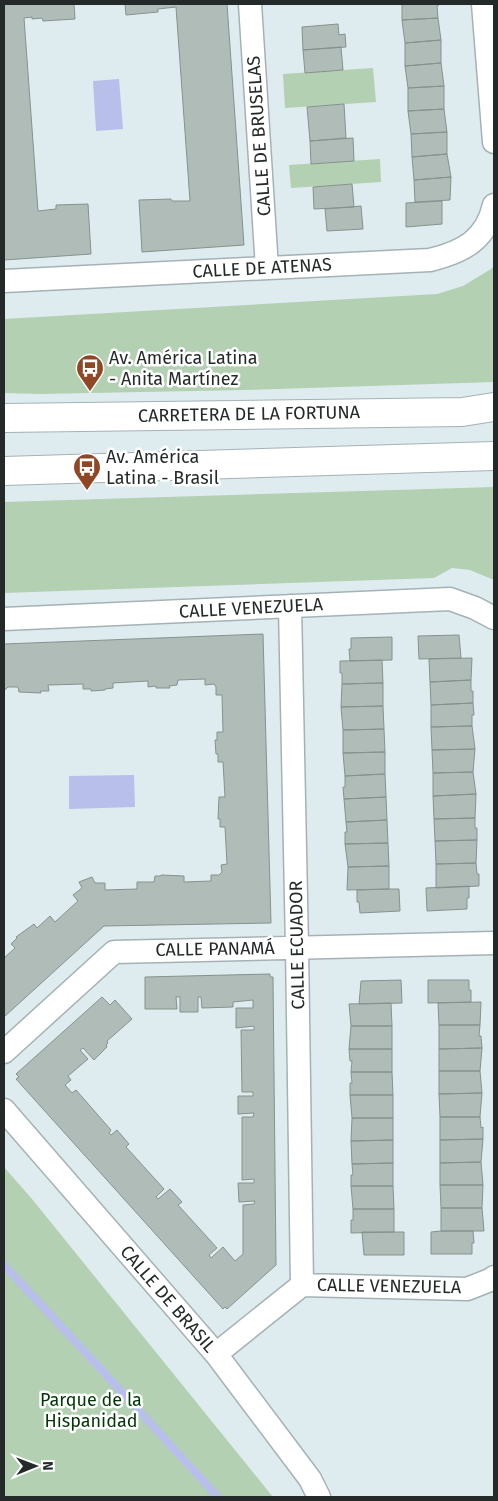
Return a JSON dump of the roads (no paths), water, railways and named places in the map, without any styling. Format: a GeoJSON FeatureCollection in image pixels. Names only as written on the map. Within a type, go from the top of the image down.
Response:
{"type":"FeatureCollection","features":[{"type":"Feature","properties":{"kind":"main road","name":"CARRETERA DE LA FORTUNA"},"geometry":{"type":"LineString","coordinates":[[4,418],[462,412],[494,407]]}},
{"type":"Feature","properties":{"kind":"main road"},"geometry":{"type":"LineString","coordinates":[[4,471],[494,456]]}},
{"type":"Feature","properties":{"kind":"street","name":"CALLE DE BRUSELAS"},"geometry":{"type":"LineString","coordinates":[[250,4],[267,268]]}},
{"type":"Feature","properties":{"kind":"street"},"geometry":{"type":"LineString","coordinates":[[484,4],[494,142]]}},
{"type":"Feature","properties":{"kind":"street","name":"CALLE DE ATENAS"},"geometry":{"type":"LineString","coordinates":[[4,281],[430,260],[458,251],[475,240],[485,229],[494,205]]}},
{"type":"Feature","properties":{"kind":"street","name":"CALLE VENEZUELA"},"geometry":{"type":"LineString","coordinates":[[4,619],[450,599],[475,608],[494,618]]}},
{"type":"Feature","properties":{"kind":"street","name":"CALLE ECUADOR"},"geometry":{"type":"LineString","coordinates":[[290,606],[302,1285]]}},
{"type":"Feature","properties":{"kind":"street","name":"CALLE PANAMÁ"},"geometry":{"type":"LineString","coordinates":[[4,1052],[114,952],[494,943]]}},
{"type":"Feature","properties":{"kind":"street","name":"CALLE DE BRASIL"},"geometry":{"type":"LineString","coordinates":[[4,1110],[216,1354],[310,1478],[319,1497]]}},
{"type":"Feature","properties":{"kind":"street","name":"CALLE VENEZUELA"},"geometry":{"type":"LineString","coordinates":[[216,1354],[302,1285],[467,1289],[494,1277]]}},
{"type":"Feature","properties":{"kind":"water"},"geometry":{"type":"Polygon","coordinates":[[[119,79],[123,129],[96,131],[93,81],[119,79]]]}},
{"type":"Feature","properties":{"kind":"water"},"geometry":{"type":"Polygon","coordinates":[[[134,775],[135,807],[69,809],[69,776],[134,775]]]}},
{"type":"Feature","properties":{"kind":"waterway"},"geometry":{"type":"LineString","coordinates":[[4,1265],[218,1497]]}},
{"type":"Feature","properties":{"kind":"place","name":"Av. América Latina - Anita Martínez"},"geometry":{"type":"Point","coordinates":[90,392]}},
{"type":"Feature","properties":{"kind":"place","name":"Av. América Latina - Brasil"},"geometry":{"type":"Point","coordinates":[87,491]}},
{"type":"Feature","properties":{"kind":"park label","name":"Parque de la Hispanidad"},"geometry":{"type":"Point","coordinates":[91,1410]}}]}
